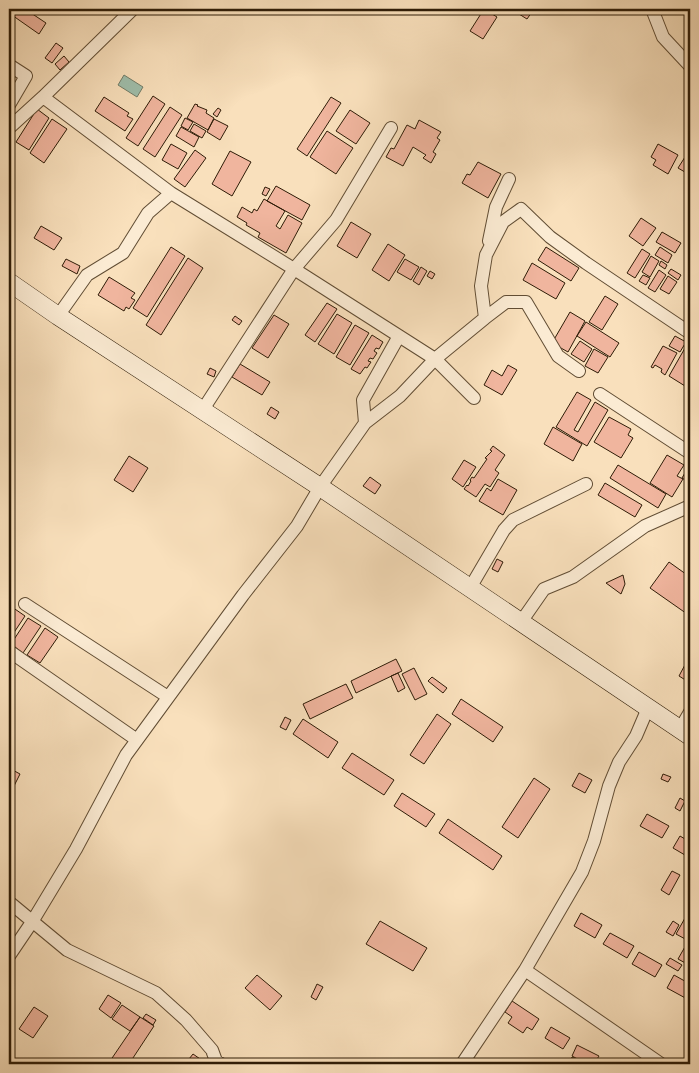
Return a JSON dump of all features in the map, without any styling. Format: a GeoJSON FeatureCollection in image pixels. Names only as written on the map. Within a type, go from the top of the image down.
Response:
{"type":"FeatureCollection","features":[{"type":"Feature","properties":{"kind":"street"},"geometry":{"type":"LineString","coordinates":[[9,128],[133,9]]}},
{"type":"Feature","properties":{"kind":"street"},"geometry":{"type":"LineString","coordinates":[[652,9],[663,37],[690,66]]}},
{"type":"Feature","properties":{"kind":"street"},"geometry":{"type":"LineString","coordinates":[[9,65],[26,76],[9,106]]}},
{"type":"Feature","properties":{"kind":"street"},"geometry":{"type":"LineString","coordinates":[[43,97],[171,193],[435,359],[474,398]]}},
{"type":"Feature","properties":{"kind":"street"},"geometry":{"type":"LineString","coordinates":[[202,411],[294,269],[336,220],[391,128]]}},
{"type":"Feature","properties":{"kind":"street"},"geometry":{"type":"LineString","coordinates":[[484,318],[481,286],[486,256],[496,207],[509,179]]}},
{"type":"Feature","properties":{"kind":"street"},"geometry":{"type":"LineString","coordinates":[[58,316],[87,275],[123,252],[148,214],[171,193]]}},
{"type":"Feature","properties":{"kind":"street"},"geometry":{"type":"LineString","coordinates":[[486,256],[503,222],[521,209],[550,237],[690,334]]}},
{"type":"Feature","properties":{"kind":"street"},"geometry":{"type":"LineString","coordinates":[[9,282],[320,487],[685,732],[690,712]]}},
{"type":"Feature","properties":{"kind":"street"},"geometry":{"type":"LineString","coordinates":[[9,956],[76,849],[126,755],[243,595],[297,526],[320,487],[365,423],[400,396],[435,359],[506,302],[526,302],[558,356],[579,371]]}},
{"type":"Feature","properties":{"kind":"street"},"geometry":{"type":"LineString","coordinates":[[365,423],[363,400],[400,336]]}},
{"type":"Feature","properties":{"kind":"street"},"geometry":{"type":"LineString","coordinates":[[600,394],[690,453]]}},
{"type":"Feature","properties":{"kind":"street"},"geometry":{"type":"LineString","coordinates":[[470,588],[504,530],[513,520],[586,484]]}},
{"type":"Feature","properties":{"kind":"street"},"geometry":{"type":"LineString","coordinates":[[521,622],[544,589],[573,577],[645,526],[690,506]]}},
{"type":"Feature","properties":{"kind":"street"},"geometry":{"type":"LineString","coordinates":[[25,604],[168,697]]}},
{"type":"Feature","properties":{"kind":"street"},"geometry":{"type":"LineString","coordinates":[[9,651],[137,740]]}},
{"type":"Feature","properties":{"kind":"street"},"geometry":{"type":"LineString","coordinates":[[462,1064],[525,970],[582,872],[594,841],[609,786],[619,762],[636,736],[648,708]]}},
{"type":"Feature","properties":{"kind":"street"},"geometry":{"type":"LineString","coordinates":[[9,902],[67,950],[156,992],[186,1020],[212,1050],[216,1061],[221,1064]]}},
{"type":"Feature","properties":{"kind":"street"},"geometry":{"type":"LineString","coordinates":[[525,970],[661,1064]]}},
{"type":"Feature","properties":{"kind":"shaded area"},"geometry":{"type":"Polygon","coordinates":[[[124,75],[143,87],[137,97],[118,85],[124,75]]]}},
{"type":"Feature","properties":{"kind":"building"},"geometry":{"type":"Polygon","coordinates":[[[12,9],[25,9],[46,23],[39,34],[9,13],[12,9]]]}},
{"type":"Feature","properties":{"kind":"building"},"geometry":{"type":"Polygon","coordinates":[[[484,9],[497,17],[483,39],[470,31],[484,9]]]}},
{"type":"Feature","properties":{"kind":"building"},"geometry":{"type":"Polygon","coordinates":[[[511,9],[534,9],[527,19],[511,9]]]}},
{"type":"Feature","properties":{"kind":"building"},"geometry":{"type":"Polygon","coordinates":[[[56,43],[63,48],[52,63],[45,58],[56,43]]]}},
{"type":"Feature","properties":{"kind":"building"},"geometry":{"type":"Polygon","coordinates":[[[64,56],[69,62],[60,70],[55,64],[64,56]]]}},
{"type":"Feature","properties":{"kind":"building"},"geometry":{"type":"Polygon","coordinates":[[[153,96],[165,104],[138,146],[126,138],[153,96]]]}},
{"type":"Feature","properties":{"kind":"building"},"geometry":{"type":"Polygon","coordinates":[[[104,97],[129,113],[127,116],[133,119],[125,131],[95,111],[104,97]]]}},
{"type":"Feature","properties":{"kind":"building"},"geometry":{"type":"Polygon","coordinates":[[[331,97],[341,103],[307,156],[297,149],[331,97]]]}},
{"type":"Feature","properties":{"kind":"building"},"geometry":{"type":"Polygon","coordinates":[[[195,104],[207,110],[206,113],[214,118],[208,130],[187,118],[195,104]]]}},
{"type":"Feature","properties":{"kind":"building"},"geometry":{"type":"Polygon","coordinates":[[[170,107],[182,115],[155,157],[143,149],[170,107]]]}},
{"type":"Feature","properties":{"kind":"building"},"geometry":{"type":"Polygon","coordinates":[[[218,108],[221,110],[217,117],[213,114],[218,108]]]}},
{"type":"Feature","properties":{"kind":"building"},"geometry":{"type":"Polygon","coordinates":[[[37,109],[49,118],[29,150],[16,142],[37,109]]]}},
{"type":"Feature","properties":{"kind":"building"},"geometry":{"type":"Polygon","coordinates":[[[350,110],[370,123],[356,144],[336,131],[350,110]]]}},
{"type":"Feature","properties":{"kind":"building"},"geometry":{"type":"Polygon","coordinates":[[[185,118],[193,122],[188,130],[181,126],[185,118]]]}},
{"type":"Feature","properties":{"kind":"building"},"geometry":{"type":"Polygon","coordinates":[[[52,119],[67,129],[44,163],[30,153],[52,119]]]}},
{"type":"Feature","properties":{"kind":"building"},"geometry":{"type":"Polygon","coordinates":[[[214,119],[228,126],[220,140],[207,132],[214,119]]]}},
{"type":"Feature","properties":{"kind":"building"},"geometry":{"type":"Polygon","coordinates":[[[419,120],[441,132],[437,138],[440,140],[433,152],[436,154],[431,163],[423,158],[426,155],[413,147],[403,166],[386,157],[391,148],[394,149],[407,125],[415,129],[419,120]]]}},
{"type":"Feature","properties":{"kind":"building"},"geometry":{"type":"Polygon","coordinates":[[[194,124],[206,131],[202,138],[190,131],[194,124]]]}},
{"type":"Feature","properties":{"kind":"building"},"geometry":{"type":"Polygon","coordinates":[[[181,127],[199,137],[194,147],[176,136],[181,127]]]}},
{"type":"Feature","properties":{"kind":"building"},"geometry":{"type":"Polygon","coordinates":[[[327,131],[353,148],[336,174],[310,157],[327,131]]]}},
{"type":"Feature","properties":{"kind":"building"},"geometry":{"type":"Polygon","coordinates":[[[171,144],[187,153],[178,169],[162,160],[171,144]]]}},
{"type":"Feature","properties":{"kind":"building"},"geometry":{"type":"Polygon","coordinates":[[[658,144],[678,155],[668,174],[653,165],[656,160],[651,157],[658,144]]]}},
{"type":"Feature","properties":{"kind":"building"},"geometry":{"type":"Polygon","coordinates":[[[195,150],[206,158],[185,187],[174,179],[195,150]]]}},
{"type":"Feature","properties":{"kind":"building"},"geometry":{"type":"Polygon","coordinates":[[[230,151],[251,162],[232,196],[212,184],[230,151]]]}},
{"type":"Feature","properties":{"kind":"building"},"geometry":{"type":"Polygon","coordinates":[[[685,157],[690,160],[690,175],[678,168],[685,157]]]}},
{"type":"Feature","properties":{"kind":"building"},"geometry":{"type":"Polygon","coordinates":[[[478,162],[501,174],[488,198],[462,183],[467,174],[470,175],[478,162]]]}},
{"type":"Feature","properties":{"kind":"building"},"geometry":{"type":"Polygon","coordinates":[[[276,186],[310,205],[302,220],[267,201],[276,186]]]}},
{"type":"Feature","properties":{"kind":"building"},"geometry":{"type":"Polygon","coordinates":[[[265,187],[270,189],[266,196],[262,194],[265,187]]]}},
{"type":"Feature","properties":{"kind":"building"},"geometry":{"type":"Polygon","coordinates":[[[264,199],[285,211],[276,226],[280,229],[288,215],[302,223],[286,253],[258,237],[260,233],[237,217],[242,207],[252,213],[254,209],[257,211],[264,199]]]}},
{"type":"Feature","properties":{"kind":"building"},"geometry":{"type":"Polygon","coordinates":[[[641,218],[656,228],[643,246],[629,236],[641,218]]]}},
{"type":"Feature","properties":{"kind":"building"},"geometry":{"type":"Polygon","coordinates":[[[351,222],[371,234],[357,258],[337,246],[351,222]]]}},
{"type":"Feature","properties":{"kind":"building"},"geometry":{"type":"Polygon","coordinates":[[[41,226],[62,238],[54,250],[34,238],[41,226]]]}},
{"type":"Feature","properties":{"kind":"building"},"geometry":{"type":"Polygon","coordinates":[[[662,232],[681,243],[675,253],[656,242],[662,232]]]}},
{"type":"Feature","properties":{"kind":"building"},"geometry":{"type":"Polygon","coordinates":[[[388,244],[405,255],[389,281],[372,270],[388,244]]]}},
{"type":"Feature","properties":{"kind":"building"},"geometry":{"type":"Polygon","coordinates":[[[171,247],[185,256],[147,317],[133,308],[171,247]]]}},
{"type":"Feature","properties":{"kind":"building"},"geometry":{"type":"Polygon","coordinates":[[[546,247],[579,268],[571,281],[538,260],[546,247]]]}},
{"type":"Feature","properties":{"kind":"building"},"geometry":{"type":"Polygon","coordinates":[[[660,247],[672,255],[668,263],[655,255],[660,247]]]}},
{"type":"Feature","properties":{"kind":"building"},"geometry":{"type":"Polygon","coordinates":[[[642,249],[650,254],[635,278],[627,273],[642,249]]]}},
{"type":"Feature","properties":{"kind":"building"},"geometry":{"type":"Polygon","coordinates":[[[651,256],[659,261],[650,277],[642,272],[651,256]]]}},
{"type":"Feature","properties":{"kind":"building"},"geometry":{"type":"Polygon","coordinates":[[[188,258],[203,268],[161,335],[146,325],[188,258]]]}},
{"type":"Feature","properties":{"kind":"building"},"geometry":{"type":"Polygon","coordinates":[[[66,259],[80,266],[77,274],[62,266],[66,259]]]}},
{"type":"Feature","properties":{"kind":"building"},"geometry":{"type":"Polygon","coordinates":[[[405,259],[419,267],[411,280],[397,272],[405,259]]]}},
{"type":"Feature","properties":{"kind":"building"},"geometry":{"type":"Polygon","coordinates":[[[661,261],[667,265],[665,269],[659,265],[661,261]]]}},
{"type":"Feature","properties":{"kind":"building"},"geometry":{"type":"Polygon","coordinates":[[[532,263],[565,283],[556,299],[523,280],[532,263]]]}},
{"type":"Feature","properties":{"kind":"building"},"geometry":{"type":"Polygon","coordinates":[[[421,267],[427,271],[419,285],[413,281],[421,267]]]}},
{"type":"Feature","properties":{"kind":"building"},"geometry":{"type":"Polygon","coordinates":[[[671,269],[681,275],[678,280],[668,273],[671,269]]]}},
{"type":"Feature","properties":{"kind":"building"},"geometry":{"type":"Polygon","coordinates":[[[659,270],[666,275],[655,292],[648,288],[659,270]]]}},
{"type":"Feature","properties":{"kind":"building"},"geometry":{"type":"Polygon","coordinates":[[[430,271],[435,274],[432,279],[427,276],[430,271]]]}},
{"type":"Feature","properties":{"kind":"building"},"geometry":{"type":"Polygon","coordinates":[[[643,275],[650,278],[646,285],[639,281],[643,275]]]}},
{"type":"Feature","properties":{"kind":"building"},"geometry":{"type":"Polygon","coordinates":[[[668,276],[677,282],[669,294],[660,289],[668,276]]]}},
{"type":"Feature","properties":{"kind":"building"},"geometry":{"type":"Polygon","coordinates":[[[109,277],[135,293],[131,298],[135,300],[129,309],[126,307],[124,311],[98,295],[109,277]]]}},
{"type":"Feature","properties":{"kind":"building"},"geometry":{"type":"Polygon","coordinates":[[[605,296],[618,304],[602,330],[589,322],[605,296]]]}},
{"type":"Feature","properties":{"kind":"building"},"geometry":{"type":"Polygon","coordinates":[[[327,303],[337,309],[315,342],[305,335],[327,303]]]}},
{"type":"Feature","properties":{"kind":"building"},"geometry":{"type":"Polygon","coordinates":[[[570,312],[585,321],[568,352],[552,343],[570,312]]]}},
{"type":"Feature","properties":{"kind":"building"},"geometry":{"type":"Polygon","coordinates":[[[337,314],[352,323],[334,354],[318,344],[337,314]]]}},
{"type":"Feature","properties":{"kind":"building"},"geometry":{"type":"Polygon","coordinates":[[[274,315],[289,324],[268,358],[252,348],[274,315]]]}},
{"type":"Feature","properties":{"kind":"building"},"geometry":{"type":"Polygon","coordinates":[[[235,316],[242,321],[239,325],[232,320],[235,316]]]}},
{"type":"Feature","properties":{"kind":"building"},"geometry":{"type":"Polygon","coordinates":[[[586,322],[619,343],[610,357],[577,336],[586,322]]]}},
{"type":"Feature","properties":{"kind":"building"},"geometry":{"type":"Polygon","coordinates":[[[355,325],[369,333],[350,365],[336,357],[355,325]]]}},
{"type":"Feature","properties":{"kind":"building"},"geometry":{"type":"Polygon","coordinates":[[[372,335],[383,342],[379,349],[376,348],[374,351],[377,353],[373,359],[370,358],[368,361],[371,362],[367,368],[365,367],[360,374],[351,369],[372,335]]]}},
{"type":"Feature","properties":{"kind":"building"},"geometry":{"type":"Polygon","coordinates":[[[675,336],[686,342],[680,352],[669,346],[675,336]]]}},
{"type":"Feature","properties":{"kind":"building"},"geometry":{"type":"Polygon","coordinates":[[[580,341],[592,349],[584,362],[571,354],[580,341]]]}},
{"type":"Feature","properties":{"kind":"building"},"geometry":{"type":"Polygon","coordinates":[[[663,346],[677,353],[665,375],[661,372],[662,369],[655,365],[653,368],[651,367],[663,346]]]}},
{"type":"Feature","properties":{"kind":"building"},"geometry":{"type":"Polygon","coordinates":[[[685,348],[690,351],[690,376],[685,386],[669,376],[685,348]]]}},
{"type":"Feature","properties":{"kind":"building"},"geometry":{"type":"Polygon","coordinates":[[[594,349],[608,357],[598,373],[585,366],[594,349]]]}},
{"type":"Feature","properties":{"kind":"building"},"geometry":{"type":"Polygon","coordinates":[[[240,364],[270,382],[262,395],[232,377],[240,364]]]}},
{"type":"Feature","properties":{"kind":"building"},"geometry":{"type":"Polygon","coordinates":[[[508,365],[517,370],[502,395],[484,385],[492,370],[502,376],[508,365]]]}},
{"type":"Feature","properties":{"kind":"building"},"geometry":{"type":"Polygon","coordinates":[[[210,368],[216,371],[214,377],[207,374],[210,368]]]}},
{"type":"Feature","properties":{"kind":"building"},"geometry":{"type":"Polygon","coordinates":[[[577,392],[591,400],[574,430],[578,432],[595,402],[608,410],[587,446],[556,427],[577,392]]]}},
{"type":"Feature","properties":{"kind":"building"},"geometry":{"type":"Polygon","coordinates":[[[271,407],[279,412],[275,419],[267,414],[271,407]]]}},
{"type":"Feature","properties":{"kind":"building"},"geometry":{"type":"Polygon","coordinates":[[[609,417],[631,429],[628,435],[633,438],[621,458],[594,442],[609,417]]]}},
{"type":"Feature","properties":{"kind":"building"},"geometry":{"type":"Polygon","coordinates":[[[553,427],[582,444],[573,461],[544,444],[553,427]]]}},
{"type":"Feature","properties":{"kind":"building"},"geometry":{"type":"Polygon","coordinates":[[[493,446],[505,455],[495,470],[499,473],[490,487],[485,484],[476,497],[464,489],[487,459],[485,458],[492,451],[490,450],[493,446]]]}},
{"type":"Feature","properties":{"kind":"building"},"geometry":{"type":"Polygon","coordinates":[[[667,455],[684,465],[677,476],[683,479],[672,497],[650,483],[667,455]]]}},
{"type":"Feature","properties":{"kind":"building"},"geometry":{"type":"Polygon","coordinates":[[[129,456],[148,468],[133,492],[114,480],[129,456]]]}},
{"type":"Feature","properties":{"kind":"building"},"geometry":{"type":"Polygon","coordinates":[[[464,460],[476,467],[463,487],[452,479],[464,460]]]}},
{"type":"Feature","properties":{"kind":"building"},"geometry":{"type":"Polygon","coordinates":[[[618,465],[666,494],[658,508],[610,478],[618,465]]]}},
{"type":"Feature","properties":{"kind":"building"},"geometry":{"type":"Polygon","coordinates":[[[690,467],[690,483],[682,478],[690,467]]]}},
{"type":"Feature","properties":{"kind":"building"},"geometry":{"type":"Polygon","coordinates":[[[370,477],[381,485],[375,494],[363,486],[370,477]]]}},
{"type":"Feature","properties":{"kind":"building"},"geometry":{"type":"Polygon","coordinates":[[[498,479],[517,490],[503,515],[479,501],[487,488],[491,491],[498,479]]]}},
{"type":"Feature","properties":{"kind":"building"},"geometry":{"type":"Polygon","coordinates":[[[605,483],[642,505],[635,517],[598,495],[605,483]]]}},
{"type":"Feature","properties":{"kind":"building"},"geometry":{"type":"Polygon","coordinates":[[[497,559],[503,562],[498,572],[492,569],[497,559]]]}},
{"type":"Feature","properties":{"kind":"building"},"geometry":{"type":"Polygon","coordinates":[[[669,562],[690,577],[690,616],[650,588],[669,562]]]}},
{"type":"Feature","properties":{"kind":"building"},"geometry":{"type":"Polygon","coordinates":[[[623,575],[625,584],[621,594],[606,583],[623,575]]]}},
{"type":"Feature","properties":{"kind":"building"},"geometry":{"type":"Polygon","coordinates":[[[12,607],[25,616],[9,640],[9,613],[12,607]]]}},
{"type":"Feature","properties":{"kind":"building"},"geometry":{"type":"Polygon","coordinates":[[[28,618],[41,626],[23,653],[11,644],[28,618]]]}},
{"type":"Feature","properties":{"kind":"building"},"geometry":{"type":"Polygon","coordinates":[[[45,628],[58,637],[40,663],[27,655],[45,628]]]}},
{"type":"Feature","properties":{"kind":"building"},"geometry":{"type":"Polygon","coordinates":[[[396,659],[402,671],[356,693],[351,681],[396,659]]]}},
{"type":"Feature","properties":{"kind":"building"},"geometry":{"type":"Polygon","coordinates":[[[687,661],[690,663],[690,675],[687,681],[679,676],[687,661]]]}},
{"type":"Feature","properties":{"kind":"building"},"geometry":{"type":"Polygon","coordinates":[[[414,668],[427,694],[415,700],[402,674],[414,668]]]}},
{"type":"Feature","properties":{"kind":"building"},"geometry":{"type":"Polygon","coordinates":[[[398,673],[405,688],[398,692],[391,676],[398,673]]]}},
{"type":"Feature","properties":{"kind":"building"},"geometry":{"type":"Polygon","coordinates":[[[432,677],[447,688],[443,693],[428,681],[432,677]]]}},
{"type":"Feature","properties":{"kind":"building"},"geometry":{"type":"Polygon","coordinates":[[[346,684],[353,698],[310,719],[303,704],[346,684]]]}},
{"type":"Feature","properties":{"kind":"building"},"geometry":{"type":"Polygon","coordinates":[[[461,699],[503,727],[493,742],[452,714],[461,699]]]}},
{"type":"Feature","properties":{"kind":"building"},"geometry":{"type":"Polygon","coordinates":[[[437,714],[451,724],[424,764],[410,755],[437,714]]]}},
{"type":"Feature","properties":{"kind":"building"},"geometry":{"type":"Polygon","coordinates":[[[285,717],[291,720],[286,730],[280,727],[285,717]]]}},
{"type":"Feature","properties":{"kind":"building"},"geometry":{"type":"Polygon","coordinates":[[[303,719],[338,742],[328,758],[293,734],[303,719]]]}},
{"type":"Feature","properties":{"kind":"building"},"geometry":{"type":"Polygon","coordinates":[[[352,753],[394,780],[384,795],[342,768],[352,753]]]}},
{"type":"Feature","properties":{"kind":"building"},"geometry":{"type":"Polygon","coordinates":[[[9,768],[20,774],[12,790],[9,788],[9,768]]]}},
{"type":"Feature","properties":{"kind":"building"},"geometry":{"type":"Polygon","coordinates":[[[579,773],[592,780],[585,793],[572,786],[579,773]]]}},
{"type":"Feature","properties":{"kind":"building"},"geometry":{"type":"Polygon","coordinates":[[[663,774],[671,777],[668,782],[661,779],[663,774]]]}},
{"type":"Feature","properties":{"kind":"building"},"geometry":{"type":"Polygon","coordinates":[[[534,778],[550,789],[518,838],[502,827],[534,778]]]}},
{"type":"Feature","properties":{"kind":"building"},"geometry":{"type":"Polygon","coordinates":[[[402,793],[435,814],[426,827],[394,806],[402,793]]]}},
{"type":"Feature","properties":{"kind":"building"},"geometry":{"type":"Polygon","coordinates":[[[680,798],[685,801],[680,811],[675,808],[680,798]]]}},
{"type":"Feature","properties":{"kind":"building"},"geometry":{"type":"Polygon","coordinates":[[[647,814],[669,826],[662,838],[640,826],[647,814]]]}},
{"type":"Feature","properties":{"kind":"building"},"geometry":{"type":"Polygon","coordinates":[[[448,819],[502,856],[493,870],[439,833],[448,819]]]}},
{"type":"Feature","properties":{"kind":"building"},"geometry":{"type":"Polygon","coordinates":[[[680,836],[690,842],[690,858],[673,848],[680,836]]]}},
{"type":"Feature","properties":{"kind":"building"},"geometry":{"type":"Polygon","coordinates":[[[672,871],[680,875],[669,895],[661,890],[672,871]]]}},
{"type":"Feature","properties":{"kind":"building"},"geometry":{"type":"Polygon","coordinates":[[[581,913],[602,925],[595,938],[574,926],[581,913]]]}},
{"type":"Feature","properties":{"kind":"building"},"geometry":{"type":"Polygon","coordinates":[[[685,918],[690,921],[690,934],[687,940],[676,934],[685,918]]]}},
{"type":"Feature","properties":{"kind":"building"},"geometry":{"type":"Polygon","coordinates":[[[380,921],[427,948],[413,971],[366,944],[380,921]]]}},
{"type":"Feature","properties":{"kind":"building"},"geometry":{"type":"Polygon","coordinates":[[[673,921],[679,925],[673,936],[666,932],[673,921]]]}},
{"type":"Feature","properties":{"kind":"building"},"geometry":{"type":"Polygon","coordinates":[[[610,933],[634,946],[627,958],[603,944],[610,933]]]}},
{"type":"Feature","properties":{"kind":"building"},"geometry":{"type":"Polygon","coordinates":[[[690,938],[690,962],[689,965],[678,959],[690,938]]]}},
{"type":"Feature","properties":{"kind":"building"},"geometry":{"type":"Polygon","coordinates":[[[639,952],[662,965],[655,977],[632,964],[639,952]]]}},
{"type":"Feature","properties":{"kind":"building"},"geometry":{"type":"Polygon","coordinates":[[[670,958],[682,965],[678,971],[666,964],[670,958]]]}},
{"type":"Feature","properties":{"kind":"building"},"geometry":{"type":"Polygon","coordinates":[[[257,975],[282,996],[270,1010],[245,988],[257,975]]]}},
{"type":"Feature","properties":{"kind":"building"},"geometry":{"type":"Polygon","coordinates":[[[674,975],[690,984],[689,1000],[667,988],[674,975]]]}},
{"type":"Feature","properties":{"kind":"building"},"geometry":{"type":"Polygon","coordinates":[[[317,984],[323,987],[316,1000],[311,997],[317,984]]]}},
{"type":"Feature","properties":{"kind":"building"},"geometry":{"type":"Polygon","coordinates":[[[108,995],[121,1003],[111,1018],[99,1009],[108,995]]]}},
{"type":"Feature","properties":{"kind":"building"},"geometry":{"type":"Polygon","coordinates":[[[512,1001],[539,1019],[532,1030],[527,1027],[523,1033],[508,1023],[512,1017],[505,1012],[512,1001]]]}},
{"type":"Feature","properties":{"kind":"building"},"geometry":{"type":"Polygon","coordinates":[[[122,1005],[140,1017],[130,1031],[112,1019],[122,1005]]]}},
{"type":"Feature","properties":{"kind":"building"},"geometry":{"type":"Polygon","coordinates":[[[34,1007],[48,1016],[33,1038],[19,1029],[34,1007]]]}},
{"type":"Feature","properties":{"kind":"building"},"geometry":{"type":"Polygon","coordinates":[[[146,1014],[156,1020],[153,1025],[143,1018],[146,1014]]]}},
{"type":"Feature","properties":{"kind":"building"},"geometry":{"type":"Polygon","coordinates":[[[140,1017],[154,1026],[129,1064],[108,1064],[140,1017]]]}},
{"type":"Feature","properties":{"kind":"building"},"geometry":{"type":"Polygon","coordinates":[[[551,1027],[570,1038],[563,1049],[545,1038],[551,1027]]]}},
{"type":"Feature","properties":{"kind":"building"},"geometry":{"type":"Polygon","coordinates":[[[577,1045],[599,1056],[594,1064],[587,1064],[572,1056],[577,1045]]]}},
{"type":"Feature","properties":{"kind":"building"},"geometry":{"type":"Polygon","coordinates":[[[193,1054],[203,1061],[201,1064],[185,1064],[193,1054]]]}},
{"type":"Feature","properties":{"kind":"building"},"geometry":{"type":"Polygon","coordinates":[[[572,1057],[578,1060],[575,1064],[570,1061],[572,1057]]]}}]}
